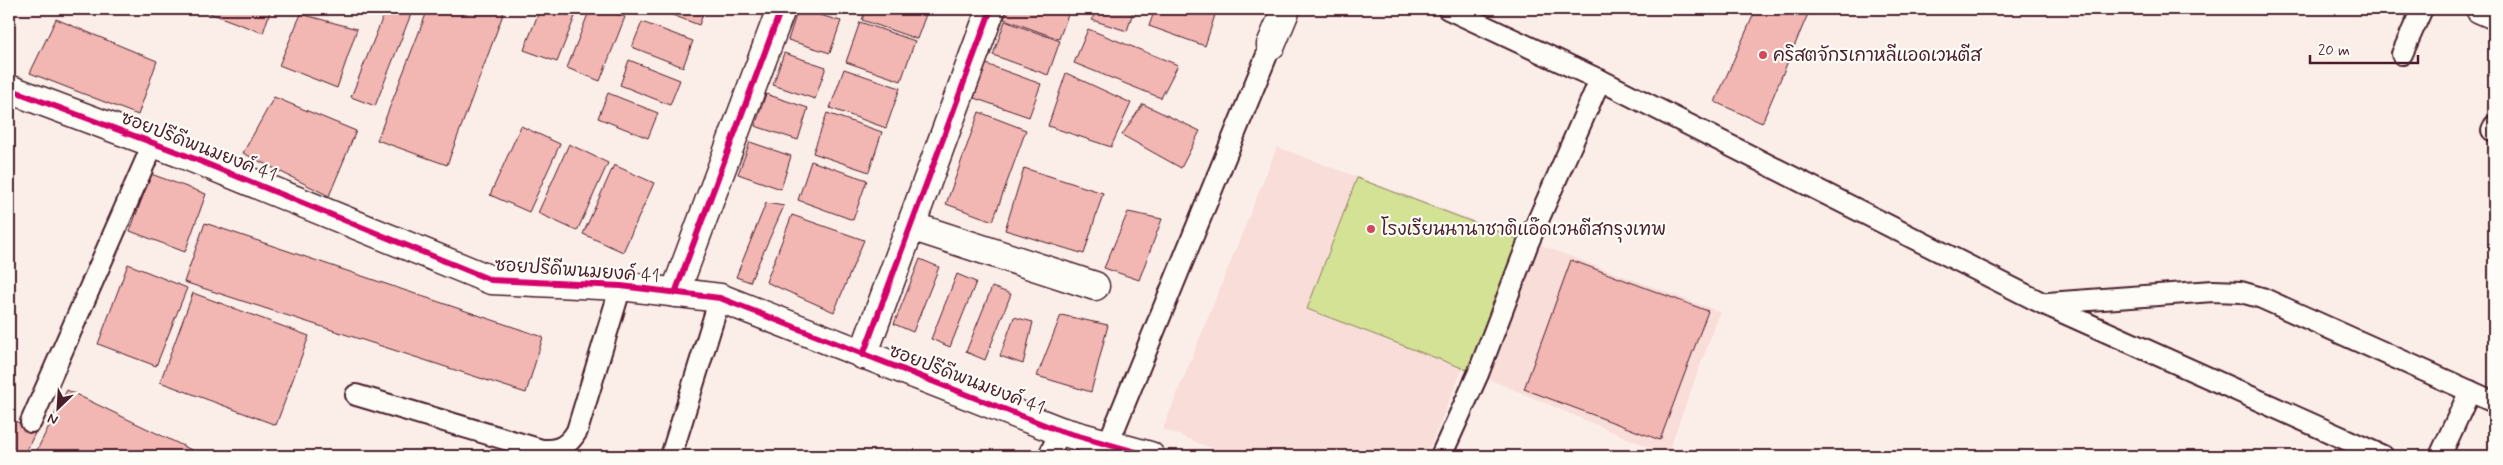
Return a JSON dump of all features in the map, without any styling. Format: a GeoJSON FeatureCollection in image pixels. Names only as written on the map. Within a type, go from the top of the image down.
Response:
{"type":"FeatureCollection","features":[{"type":"Feature","properties":{"kind":"street"},"geometry":{"type":"LineString","coordinates":[[675,293],[781,9]]}},
{"type":"Feature","properties":{"kind":"street"},"geometry":{"type":"LineString","coordinates":[[863,355],[991,9]]}},
{"type":"Feature","properties":{"kind":"street"},"geometry":{"type":"LineString","coordinates":[[1271,45],[1286,9]]}},
{"type":"Feature","properties":{"kind":"street"},"geometry":{"type":"LineString","coordinates":[[2480,9],[2494,15]]}},
{"type":"Feature","properties":{"kind":"street","name":"ซอยปรีดีพนมยงค์ 41"},"geometry":{"type":"LineString","coordinates":[[9,89],[153,144],[491,280],[621,286],[720,298],[1060,432],[1150,456]]}},
{"type":"Feature","properties":{"kind":"street"},"geometry":{"type":"LineString","coordinates":[[911,226],[1095,286]]}},
{"type":"Feature","properties":{"kind":"lane"},"geometry":{"type":"LineString","coordinates":[[1448,9],[1600,80],[2044,304],[2383,456]]}},
{"type":"Feature","properties":{"kind":"lane"},"geometry":{"type":"LineString","coordinates":[[2402,54],[2422,9]]}},
{"type":"Feature","properties":{"kind":"lane"},"geometry":{"type":"LineString","coordinates":[[1108,444],[1271,45]]}},
{"type":"Feature","properties":{"kind":"lane"},"geometry":{"type":"LineString","coordinates":[[1441,456],[1478,374],[1528,243],[1600,80]]}},
{"type":"Feature","properties":{"kind":"lane"},"geometry":{"type":"LineString","coordinates":[[31,422],[153,144]]}},
{"type":"Feature","properties":{"kind":"lane"},"geometry":{"type":"LineString","coordinates":[[356,395],[542,450],[554,451],[571,442],[577,431],[621,286]]}},
{"type":"Feature","properties":{"kind":"lane"},"geometry":{"type":"LineString","coordinates":[[2044,304],[2213,291],[2241,292],[2262,298],[2494,402]]}},
{"type":"Feature","properties":{"kind":"lane"},"geometry":{"type":"LineString","coordinates":[[671,456],[720,298]]}},
{"type":"Feature","properties":{"kind":"lane"},"geometry":{"type":"LineString","coordinates":[[2440,456],[2470,391]]}},
{"type":"Feature","properties":{"kind":"lane"},"geometry":{"type":"LineString","coordinates":[[1049,456],[1060,432]]}},
{"type":"Feature","properties":{"kind":"shaded area","name":"โรงเรียนนานาชาติแอ๊ดเวนตีสกรุงเทพ"},"geometry":{"type":"Polygon","coordinates":[[[1277,147],[1720,312],[1667,455],[1463,368],[1426,456],[1232,456],[1163,429],[1277,147]]]}},
{"type":"Feature","properties":{"kind":"green space"},"geometry":{"type":"Polygon","coordinates":[[[1357,178],[1528,243],[1478,374],[1307,309],[1357,178]]]}},
{"type":"Feature","properties":{"kind":"building"},"geometry":{"type":"Polygon","coordinates":[[[199,9],[271,9],[263,33],[199,9]]]}},
{"type":"Feature","properties":{"kind":"building"},"geometry":{"type":"Polygon","coordinates":[[[386,9],[413,9],[375,106],[351,97],[386,9]]]}},
{"type":"Feature","properties":{"kind":"building"},"geometry":{"type":"Polygon","coordinates":[[[428,9],[505,9],[447,165],[377,140],[428,9]]]}},
{"type":"Feature","properties":{"kind":"building"},"geometry":{"type":"Polygon","coordinates":[[[540,9],[578,9],[557,62],[524,50],[540,9]]]}},
{"type":"Feature","properties":{"kind":"building"},"geometry":{"type":"Polygon","coordinates":[[[590,9],[603,9],[625,17],[600,81],[567,68],[590,9]]]}},
{"type":"Feature","properties":{"kind":"building"},"geometry":{"type":"Polygon","coordinates":[[[656,9],[705,9],[699,25],[656,9]]]}},
{"type":"Feature","properties":{"kind":"building"},"geometry":{"type":"Polygon","coordinates":[[[798,9],[841,21],[830,53],[788,40],[798,9]]]}},
{"type":"Feature","properties":{"kind":"building"},"geometry":{"type":"Polygon","coordinates":[[[866,9],[928,9],[917,39],[862,20],[866,9]]]}},
{"type":"Feature","properties":{"kind":"building"},"geometry":{"type":"Polygon","coordinates":[[[1008,9],[1070,9],[1059,39],[1004,19],[1008,9]]]}},
{"type":"Feature","properties":{"kind":"building"},"geometry":{"type":"Polygon","coordinates":[[[1096,9],[1134,9],[1127,31],[1092,20],[1096,9]]]}},
{"type":"Feature","properties":{"kind":"building"},"geometry":{"type":"Polygon","coordinates":[[[1155,9],[1206,9],[1216,12],[1205,46],[1149,26],[1155,9]]]}},
{"type":"Feature","properties":{"kind":"building","name":"คริสตจักรเกาหลีแอดเวนตีส"},"geometry":{"type":"Polygon","coordinates":[[[1756,9],[1810,9],[1762,123],[1715,102],[1756,9]]]}},
{"type":"Feature","properties":{"kind":"building"},"geometry":{"type":"Polygon","coordinates":[[[301,14],[357,29],[337,88],[279,65],[301,14]]]}},
{"type":"Feature","properties":{"kind":"building"},"geometry":{"type":"Polygon","coordinates":[[[56,19],[157,61],[138,115],[30,73],[56,19]]]}},
{"type":"Feature","properties":{"kind":"building"},"geometry":{"type":"Polygon","coordinates":[[[1005,21],[1060,41],[1048,75],[993,55],[1005,21]]]}},
{"type":"Feature","properties":{"kind":"building"},"geometry":{"type":"Polygon","coordinates":[[[642,22],[693,41],[683,67],[632,47],[642,22]]]}},
{"type":"Feature","properties":{"kind":"building"},"geometry":{"type":"Polygon","coordinates":[[[860,22],[915,41],[901,81],[846,62],[860,22]]]}},
{"type":"Feature","properties":{"kind":"building"},"geometry":{"type":"Polygon","coordinates":[[[1088,29],[1178,65],[1161,98],[1074,63],[1088,29]]]}},
{"type":"Feature","properties":{"kind":"building"},"geometry":{"type":"Polygon","coordinates":[[[784,53],[826,67],[815,99],[773,85],[784,53]]]}},
{"type":"Feature","properties":{"kind":"building"},"geometry":{"type":"Polygon","coordinates":[[[629,60],[680,80],[670,105],[620,85],[629,60]]]}},
{"type":"Feature","properties":{"kind":"building"},"geometry":{"type":"Polygon","coordinates":[[[986,64],[1041,84],[1029,117],[974,98],[986,64]]]}},
{"type":"Feature","properties":{"kind":"building"},"geometry":{"type":"Polygon","coordinates":[[[844,69],[900,88],[886,128],[830,108],[844,69]]]}},
{"type":"Feature","properties":{"kind":"building"},"geometry":{"type":"Polygon","coordinates":[[[1066,73],[1131,103],[1111,147],[1048,126],[1066,73]]]}},
{"type":"Feature","properties":{"kind":"building"},"geometry":{"type":"Polygon","coordinates":[[[608,93],[658,113],[648,138],[598,118],[608,93]]]}},
{"type":"Feature","properties":{"kind":"building"},"geometry":{"type":"Polygon","coordinates":[[[766,94],[808,108],[798,140],[755,126],[766,94]]]}},
{"type":"Feature","properties":{"kind":"building"},"geometry":{"type":"Polygon","coordinates":[[[274,97],[356,131],[329,196],[243,153],[274,97]]]}},
{"type":"Feature","properties":{"kind":"building"},"geometry":{"type":"Polygon","coordinates":[[[1143,104],[1200,131],[1181,168],[1122,135],[1143,104]]]}},
{"type":"Feature","properties":{"kind":"building"},"geometry":{"type":"Polygon","coordinates":[[[979,112],[1026,130],[993,221],[946,204],[979,112]]]}},
{"type":"Feature","properties":{"kind":"building"},"geometry":{"type":"Polygon","coordinates":[[[827,113],[882,132],[869,172],[813,153],[827,113]]]}},
{"type":"Feature","properties":{"kind":"building"},"geometry":{"type":"Polygon","coordinates":[[[521,126],[560,144],[529,212],[490,195],[521,126]]]}},
{"type":"Feature","properties":{"kind":"building"},"geometry":{"type":"Polygon","coordinates":[[[750,142],[791,156],[781,189],[738,174],[750,142]]]}},
{"type":"Feature","properties":{"kind":"building"},"geometry":{"type":"Polygon","coordinates":[[[569,144],[608,163],[577,231],[538,213],[569,144]]]}},
{"type":"Feature","properties":{"kind":"building"},"geometry":{"type":"Polygon","coordinates":[[[811,161],[867,180],[853,220],[798,200],[811,161]]]}},
{"type":"Feature","properties":{"kind":"building"},"geometry":{"type":"Polygon","coordinates":[[[614,165],[654,183],[623,252],[583,234],[614,165]]]}},
{"type":"Feature","properties":{"kind":"building"},"geometry":{"type":"Polygon","coordinates":[[[1024,168],[1103,193],[1084,254],[1005,230],[1024,168]]]}},
{"type":"Feature","properties":{"kind":"building"},"geometry":{"type":"Polygon","coordinates":[[[151,174],[206,194],[185,252],[130,231],[151,174]]]}},
{"type":"Feature","properties":{"kind":"building"},"geometry":{"type":"Polygon","coordinates":[[[766,203],[784,206],[750,282],[736,277],[766,203]]]}},
{"type":"Feature","properties":{"kind":"building"},"geometry":{"type":"Polygon","coordinates":[[[1128,212],[1162,219],[1139,280],[1104,268],[1128,212]]]}},
{"type":"Feature","properties":{"kind":"building"},"geometry":{"type":"Polygon","coordinates":[[[792,215],[864,240],[834,312],[766,282],[792,215]]]}},
{"type":"Feature","properties":{"kind":"building"},"geometry":{"type":"Polygon","coordinates":[[[205,223],[543,337],[526,393],[184,282],[205,223]]]}},
{"type":"Feature","properties":{"kind":"building"},"geometry":{"type":"Polygon","coordinates":[[[920,259],[939,267],[913,332],[894,324],[920,259]]]}},
{"type":"Feature","properties":{"kind":"building"},"geometry":{"type":"Polygon","coordinates":[[[1571,260],[1708,311],[1660,440],[1524,389],[1571,260]]]}},
{"type":"Feature","properties":{"kind":"building"},"geometry":{"type":"Polygon","coordinates":[[[128,264],[187,288],[156,366],[98,344],[128,264]]]}},
{"type":"Feature","properties":{"kind":"building"},"geometry":{"type":"Polygon","coordinates":[[[957,274],[976,282],[950,347],[931,339],[957,274]]]}},
{"type":"Feature","properties":{"kind":"building"},"geometry":{"type":"Polygon","coordinates":[[[992,287],[1011,294],[985,360],[966,352],[992,287]]]}},
{"type":"Feature","properties":{"kind":"building"},"geometry":{"type":"Polygon","coordinates":[[[193,293],[309,336],[276,425],[160,382],[193,293]]]}},
{"type":"Feature","properties":{"kind":"building"},"geometry":{"type":"Polygon","coordinates":[[[1061,315],[1108,325],[1091,392],[1037,376],[1061,315]]]}},
{"type":"Feature","properties":{"kind":"building"},"geometry":{"type":"Polygon","coordinates":[[[1014,317],[1033,322],[1023,364],[1000,356],[1014,317]]]}},
{"type":"Feature","properties":{"kind":"building"},"geometry":{"type":"Polygon","coordinates":[[[67,390],[204,456],[34,456],[67,390]]]}},
{"type":"Feature","properties":{"kind":"building"},"geometry":{"type":"Polygon","coordinates":[[[9,418],[36,431],[24,456],[9,456],[9,418]]]}},
{"type":"Feature","properties":{"kind":"cycle path"},"geometry":{"type":"LineString","coordinates":[[675,293],[781,9]]}},
{"type":"Feature","properties":{"kind":"cycle path"},"geometry":{"type":"LineString","coordinates":[[863,355],[991,9]]}},
{"type":"Feature","properties":{"kind":"cycle path"},"geometry":{"type":"LineString","coordinates":[[9,89],[180,153],[491,280],[621,286],[720,298],[1060,431],[1150,456]]}},
{"type":"Feature","properties":{"kind":"place","name":"คริสตจักรเกาหลีแอดเวนตีส"},"geometry":{"type":"Point","coordinates":[1763,55]}},
{"type":"Feature","properties":{"kind":"place","name":"โรงเรียนนานาชาติแอ๊ดเวนตีสกรุงเทพ"},"geometry":{"type":"Point","coordinates":[1371,229]}}]}
